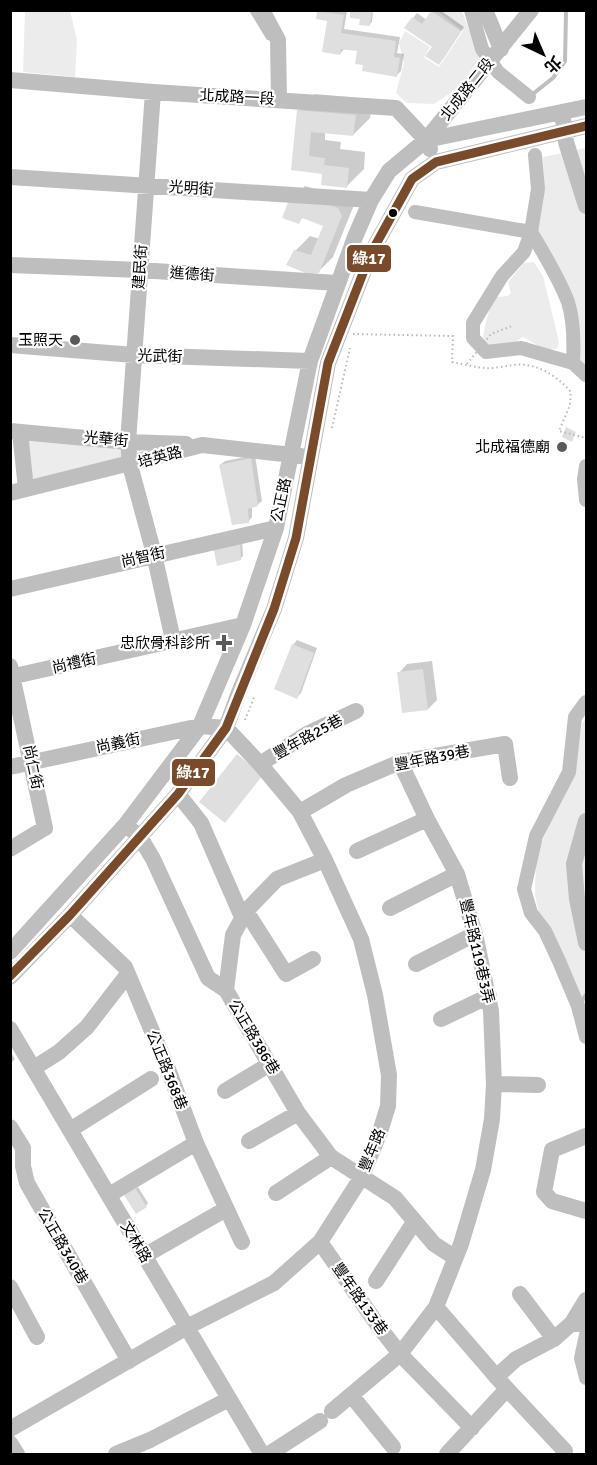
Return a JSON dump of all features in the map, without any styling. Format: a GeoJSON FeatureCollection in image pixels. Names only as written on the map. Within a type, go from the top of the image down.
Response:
{"type":"FeatureCollection","features":[{"type":"Feature","properties":{"kind":"street"},"geometry":{"type":"LineString","coordinates":[[262,10],[278,40],[279,100]]}},
{"type":"Feature","properties":{"kind":"street"},"geometry":{"type":"LineString","coordinates":[[485,10],[494,57]]}},
{"type":"Feature","properties":{"kind":"street","name":"北成路二段"},"geometry":{"type":"LineString","coordinates":[[426,140],[531,10]]}},
{"type":"Feature","properties":{"kind":"street","name":"北成路一段"},"geometry":{"type":"LineString","coordinates":[[10,80],[396,108],[426,140],[436,162]]}},
{"type":"Feature","properties":{"kind":"street","name":"建民街"},"geometry":{"type":"LineString","coordinates":[[153,92],[128,442],[130,465],[154,554],[173,640]]}},
{"type":"Feature","properties":{"kind":"street","name":"公正路"},"geometry":{"type":"LineString","coordinates":[[10,952],[126,825],[200,726],[243,625],[276,528],[309,361],[371,200],[389,171],[426,140],[586,107]]}},
{"type":"Feature","properties":{"kind":"street"},"geometry":{"type":"LineString","coordinates":[[561,112],[566,142],[586,206]]}},
{"type":"Feature","properties":{"kind":"street","name":"公正路"},"geometry":{"type":"LineString","coordinates":[[10,977],[141,837],[178,794],[226,728],[274,609],[296,538],[328,363],[370,255],[412,179],[436,162],[586,126]]}},
{"type":"Feature","properties":{"kind":"street","name":"光明街"},"geometry":{"type":"LineString","coordinates":[[10,177],[371,200]]}},
{"type":"Feature","properties":{"kind":"street","name":"進德街"},"geometry":{"type":"LineString","coordinates":[[10,265],[140,270],[337,284]]}},
{"type":"Feature","properties":{"kind":"street","name":"光武街"},"geometry":{"type":"LineString","coordinates":[[10,345],[134,355],[309,361]]}},
{"type":"Feature","properties":{"kind":"street"},"geometry":{"type":"LineString","coordinates":[[15,431],[18,491]]}},
{"type":"Feature","properties":{"kind":"street","name":"光華街"},"geometry":{"type":"LineString","coordinates":[[15,431],[128,442],[202,445]]}},
{"type":"Feature","properties":{"kind":"street","name":"培英路"},"geometry":{"type":"LineString","coordinates":[[18,491],[130,465],[202,445],[291,456],[311,456]]}},
{"type":"Feature","properties":{"kind":"street","name":"尚智街"},"geometry":{"type":"LineString","coordinates":[[10,589],[154,554],[276,528]]}},
{"type":"Feature","properties":{"kind":"street","name":"尚禮街"},"geometry":{"type":"LineString","coordinates":[[11,673],[243,625]]}},
{"type":"Feature","properties":{"kind":"street","name":"尚仁街"},"geometry":{"type":"LineString","coordinates":[[10,849],[45,828],[11,673]]}},
{"type":"Feature","properties":{"kind":"street","name":"豐年路25巷"},"geometry":{"type":"LineString","coordinates":[[260,764],[307,734],[356,711]]}},
{"type":"Feature","properties":{"kind":"street","name":"尚義街"},"geometry":{"type":"LineString","coordinates":[[10,767],[200,726],[226,728]]}},
{"type":"Feature","properties":{"kind":"street","name":"豐年路"},"geometry":{"type":"LineString","coordinates":[[10,1429],[187,1326],[274,1283],[320,1242],[361,1178],[381,1132],[388,1106],[389,1075],[375,995],[361,939],[300,812],[226,728]]}},
{"type":"Feature","properties":{"kind":"street","name":"豐年路39巷"},"geometry":{"type":"LineString","coordinates":[[300,812],[346,785],[400,762],[505,744],[510,777]]}},
{"type":"Feature","properties":{"kind":"street","name":"豐年路119巷3弄"},"geometry":{"type":"LineString","coordinates":[[269,1455],[326,1416],[400,1354],[436,1307],[461,1244],[483,1170],[492,1119],[494,1084],[489,996],[475,934],[457,874],[400,762]]}},
{"type":"Feature","properties":{"kind":"street"},"geometry":{"type":"LineString","coordinates":[[178,794],[201,823],[244,914],[286,974],[314,959]]}},
{"type":"Feature","properties":{"kind":"street"},"geometry":{"type":"LineString","coordinates":[[357,851],[427,819]]}},
{"type":"Feature","properties":{"kind":"street"},"geometry":{"type":"LineString","coordinates":[[586,820],[574,864],[577,898],[586,943]]}},
{"type":"Feature","properties":{"kind":"street","name":"公正路386巷"},"geometry":{"type":"LineString","coordinates":[[126,825],[141,837],[153,859],[208,978],[226,990],[298,1113],[331,1158],[395,1198],[434,1244],[454,1257]]}},
{"type":"Feature","properties":{"kind":"street"},"geometry":{"type":"LineString","coordinates":[[226,990],[233,935],[244,914],[277,879],[325,860]]}},
{"type":"Feature","properties":{"kind":"street"},"geometry":{"type":"LineString","coordinates":[[390,908],[457,874]]}},
{"type":"Feature","properties":{"kind":"street","name":"公正路368巷"},"geometry":{"type":"LineString","coordinates":[[70,915],[125,967],[196,1143],[242,1242]]}},
{"type":"Feature","properties":{"kind":"street"},"geometry":{"type":"LineString","coordinates":[[416,964],[475,934]]}},
{"type":"Feature","properties":{"kind":"street"},"geometry":{"type":"LineString","coordinates":[[34,1068],[59,1052],[87,1027],[128,974]]}},
{"type":"Feature","properties":{"kind":"street"},"geometry":{"type":"LineString","coordinates":[[441,1019],[489,996]]}},
{"type":"Feature","properties":{"kind":"street","name":"文林路"},"geometry":{"type":"LineString","coordinates":[[10,1029],[262,1455]]}},
{"type":"Feature","properties":{"kind":"street"},"geometry":{"type":"LineString","coordinates":[[225,1091],[270,1064]]}},
{"type":"Feature","properties":{"kind":"street"},"geometry":{"type":"LineString","coordinates":[[70,1130],[152,1080]]}},
{"type":"Feature","properties":{"kind":"street"},"geometry":{"type":"LineString","coordinates":[[494,1084],[538,1085]]}},
{"type":"Feature","properties":{"kind":"street"},"geometry":{"type":"LineString","coordinates":[[249,1141],[298,1113]]}},
{"type":"Feature","properties":{"kind":"street","name":"公正路340巷"},"geometry":{"type":"LineString","coordinates":[[10,1127],[23,1148],[17,1170],[27,1183],[129,1360]]}},
{"type":"Feature","properties":{"kind":"street"},"geometry":{"type":"LineString","coordinates":[[586,1136],[552,1150],[544,1192],[552,1201],[586,1211]]}},
{"type":"Feature","properties":{"kind":"street"},"geometry":{"type":"LineString","coordinates":[[109,1195],[196,1143]]}},
{"type":"Feature","properties":{"kind":"street"},"geometry":{"type":"LineString","coordinates":[[276,1193],[331,1158]]}},
{"type":"Feature","properties":{"kind":"street"},"geometry":{"type":"LineString","coordinates":[[144,1256],[226,1209]]}},
{"type":"Feature","properties":{"kind":"street"},"geometry":{"type":"LineString","coordinates":[[376,1281],[414,1222]]}},
{"type":"Feature","properties":{"kind":"street","name":"豐年路133巷"},"geometry":{"type":"LineString","coordinates":[[320,1242],[400,1354],[472,1428]]}},
{"type":"Feature","properties":{"kind":"street"},"geometry":{"type":"LineString","coordinates":[[10,1287],[37,1337]]}},
{"type":"Feature","properties":{"kind":"street"},"geometry":{"type":"LineString","coordinates":[[520,1294],[554,1339]]}},
{"type":"Feature","properties":{"kind":"street"},"geometry":{"type":"LineString","coordinates":[[447,1455],[472,1428],[516,1359],[579,1324],[586,1300]]}},
{"type":"Feature","properties":{"kind":"street"},"geometry":{"type":"LineString","coordinates":[[436,1307],[565,1451]]}},
{"type":"Feature","properties":{"kind":"street"},"geometry":{"type":"LineString","coordinates":[[351,1395],[393,1447]]}},
{"type":"Feature","properties":{"kind":"street"},"geometry":{"type":"LineString","coordinates":[[116,1455],[229,1399]]}},
{"type":"Feature","properties":{"kind":"street"},"geometry":{"type":"LineString","coordinates":[[10,1443],[17,1455]]}},
{"type":"Feature","properties":{"kind":"path"},"geometry":{"type":"LineString","coordinates":[[467,364],[492,334],[512,326]]}},
{"type":"Feature","properties":{"kind":"path"},"geometry":{"type":"LineString","coordinates":[[339,333],[453,336],[452,362],[486,369],[525,365],[548,372],[571,392],[570,405],[559,431],[585,438]]}},
{"type":"Feature","properties":{"kind":"path"},"geometry":{"type":"LineString","coordinates":[[331,432],[351,345]]}},
{"type":"Feature","properties":{"kind":"path"},"geometry":{"type":"LineString","coordinates":[[226,728],[245,721],[257,688]]}},
{"type":"Feature","properties":{"kind":"shaded area"},"geometry":{"type":"Polygon","coordinates":[[[25,11],[70,11],[77,40],[75,77],[23,72],[25,11]]]}},
{"type":"Feature","properties":{"kind":"shaded area"},"geometry":{"type":"Polygon","coordinates":[[[437,11],[462,11],[480,58],[458,88],[434,104],[407,103],[396,93],[404,63],[399,43],[405,31],[430,47],[424,57],[439,67],[463,31],[437,11]]]}},
{"type":"Feature","properties":{"kind":"shaded area"},"geometry":{"type":"Polygon","coordinates":[[[586,148],[586,367],[578,357],[561,284],[537,243],[540,192],[544,180],[543,157],[586,148]]]}},
{"type":"Feature","properties":{"kind":"shaded area"},"geometry":{"type":"Polygon","coordinates":[[[534,262],[543,276],[559,342],[557,349],[543,348],[523,337],[507,345],[488,347],[483,337],[491,304],[497,297],[508,296],[511,293],[508,282],[524,263],[534,262]]]}},
{"type":"Feature","properties":{"kind":"shaded area"},"geometry":{"type":"Polygon","coordinates":[[[20,432],[128,442],[130,465],[26,489],[20,432]]]}},
{"type":"Feature","properties":{"kind":"shaded area"},"geometry":{"type":"Polygon","coordinates":[[[586,717],[586,1025],[579,1000],[544,937],[535,895],[536,856],[574,768],[582,724],[586,717]]]}},
{"type":"Feature","properties":{"kind":"building"},"geometry":{"type":"Polygon","coordinates":[[[350,10],[372,10],[370,26],[359,25],[360,19],[350,18],[350,10]]]}},
{"type":"Feature","properties":{"kind":"building"},"geometry":{"type":"Polygon","coordinates":[[[317,11],[344,15],[341,33],[396,41],[394,57],[400,58],[397,77],[362,71],[363,65],[355,64],[357,51],[341,49],[340,55],[322,52],[327,21],[316,19],[317,11]]]}},
{"type":"Feature","properties":{"kind":"building"},"geometry":{"type":"Polygon","coordinates":[[[431,11],[461,31],[439,65],[425,56],[432,47],[404,28],[412,17],[422,24],[431,11]]]}},
{"type":"Feature","properties":{"kind":"building"},"geometry":{"type":"Polygon","coordinates":[[[297,110],[356,115],[353,136],[311,132],[309,156],[325,158],[324,165],[349,168],[347,188],[321,185],[322,174],[291,170],[297,110]]]}},
{"type":"Feature","properties":{"kind":"building"},"geometry":{"type":"Polygon","coordinates":[[[289,200],[327,204],[338,208],[342,216],[319,273],[308,274],[286,265],[294,250],[311,255],[323,226],[302,218],[299,224],[282,218],[289,200]]]}},
{"type":"Feature","properties":{"kind":"building"},"geometry":{"type":"Polygon","coordinates":[[[566,427],[576,432],[572,442],[562,437],[566,427]]]}},
{"type":"Feature","properties":{"kind":"building"},"geometry":{"type":"Polygon","coordinates":[[[251,458],[258,506],[248,509],[249,523],[232,525],[219,465],[251,458]]]}},
{"type":"Feature","properties":{"kind":"building"},"geometry":{"type":"Polygon","coordinates":[[[240,539],[241,560],[217,566],[213,546],[240,539]]]}},
{"type":"Feature","properties":{"kind":"building"},"geometry":{"type":"Polygon","coordinates":[[[292,644],[314,653],[297,699],[274,689],[292,644]]]}},
{"type":"Feature","properties":{"kind":"building"},"geometry":{"type":"Polygon","coordinates":[[[423,669],[428,710],[402,713],[397,672],[423,669]]]}},
{"type":"Feature","properties":{"kind":"building"},"geometry":{"type":"Polygon","coordinates":[[[237,754],[263,775],[225,823],[199,802],[237,754]]]}},
{"type":"Feature","properties":{"kind":"building"},"geometry":{"type":"Polygon","coordinates":[[[135,1188],[147,1207],[136,1214],[124,1195],[135,1188]]]}},
{"type":"Feature","properties":{"kind":"waterway"},"geometry":{"type":"LineString","coordinates":[[251,10],[268,38]]}},
{"type":"Feature","properties":{"kind":"waterway"},"geometry":{"type":"LineString","coordinates":[[471,10],[482,49],[498,72],[529,97]]}},
{"type":"Feature","properties":{"kind":"waterway"},"geometry":{"type":"LineString","coordinates":[[529,97],[553,78],[565,61],[566,12]]}},
{"type":"Feature","properties":{"kind":"waterway"},"geometry":{"type":"LineString","coordinates":[[535,155],[538,189],[531,232],[524,252],[502,276],[473,323],[473,338],[486,352],[521,348],[573,363],[586,375]]}},
{"type":"Feature","properties":{"kind":"waterway"},"geometry":{"type":"LineString","coordinates":[[415,212],[531,232],[556,275],[568,302],[572,325],[573,363]]}},
{"type":"Feature","properties":{"kind":"waterway"},"geometry":{"type":"LineString","coordinates":[[586,466],[584,479],[586,500]]}},
{"type":"Feature","properties":{"kind":"waterway"},"geometry":{"type":"LineString","coordinates":[[586,702],[575,717],[569,772],[536,836],[524,889],[531,913],[545,931],[578,1006],[586,1037]]}},
{"type":"Feature","properties":{"kind":"waterway"},"geometry":{"type":"LineString","coordinates":[[578,1006],[586,995]]}},
{"type":"Feature","properties":{"kind":"waterway"},"geometry":{"type":"LineString","coordinates":[[586,1335],[581,1358],[586,1378]]}},
{"type":"Feature","properties":{"kind":"transit line","name":"綠17"},"geometry":{"type":"LineString","coordinates":[[10,976],[70,915],[178,794],[226,728],[274,609],[296,538],[328,363],[370,255],[412,179],[436,162],[586,126]]}},
{"type":"Feature","properties":{"kind":"place","name":"玉照天"},"geometry":{"type":"Point","coordinates":[75,340]}},
{"type":"Feature","properties":{"kind":"place","name":"北成福德廟"},"geometry":{"type":"Point","coordinates":[562,447]}},
{"type":"Feature","properties":{"kind":"place","name":"忠欣骨科診所"},"geometry":{"type":"Point","coordinates":[224,643]}}]}
